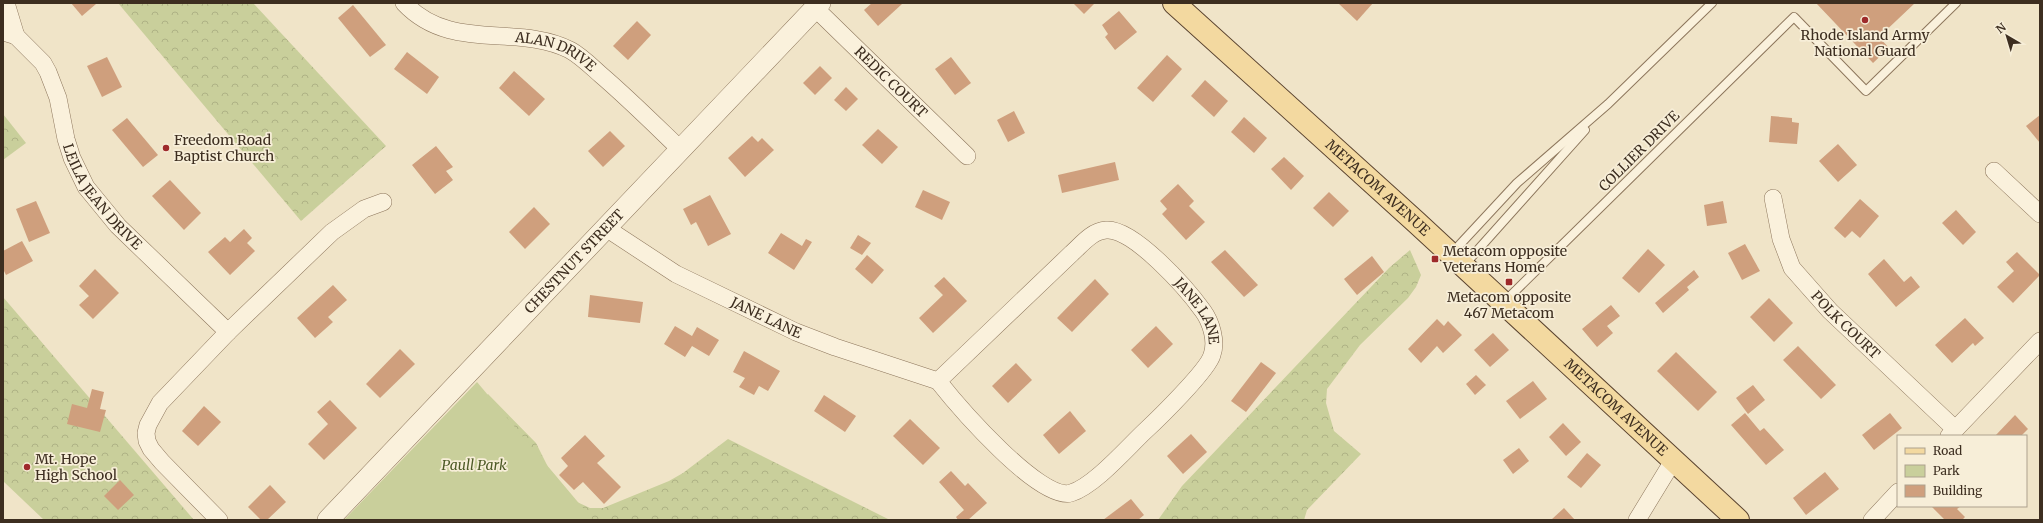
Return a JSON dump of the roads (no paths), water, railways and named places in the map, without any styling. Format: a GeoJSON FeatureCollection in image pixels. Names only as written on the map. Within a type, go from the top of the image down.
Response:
{"type":"FeatureCollection","features":[{"type":"Feature","properties":{"kind":"main road","name":"METACOM AVENUE"},"geometry":{"type":"LineString","coordinates":[[1174,3],[1738,520]]}},
{"type":"Feature","properties":{"kind":"street","name":"LEILA JEAN DRIVE"},"geometry":{"type":"LineString","coordinates":[[6,3],[10,34],[43,63],[48,72],[58,98],[70,153],[86,187],[118,226],[228,332]]}},
{"type":"Feature","properties":{"kind":"street","name":"ALAN DRIVE"},"geometry":{"type":"LineString","coordinates":[[404,3],[423,19],[436,26],[485,36],[536,40],[571,50],[611,83],[681,150]]}},
{"type":"Feature","properties":{"kind":"street","name":"CHESTNUT STREET"},"geometry":{"type":"LineString","coordinates":[[328,520],[818,6]]}},
{"type":"Feature","properties":{"kind":"street","name":"REDIC COURT"},"geometry":{"type":"LineString","coordinates":[[818,6],[968,156]]}},
{"type":"Feature","properties":{"kind":"street"},"geometry":{"type":"LineString","coordinates":[[1994,171],[2040,214]]}},
{"type":"Feature","properties":{"kind":"street","name":"POLK COURT"},"geometry":{"type":"LineString","coordinates":[[1773,198],[1781,239],[1792,268],[1830,311],[1952,433]]}},
{"type":"Feature","properties":{"kind":"street"},"geometry":{"type":"LineString","coordinates":[[219,520],[162,462],[149,445],[146,433],[148,425],[160,403],[228,332],[332,232],[364,209],[383,202]]}},
{"type":"Feature","properties":{"kind":"street","name":"JANE LANE"},"geometry":{"type":"LineString","coordinates":[[606,228],[676,274],[796,332],[835,347],[938,381],[960,409],[1024,471],[1044,487],[1059,494],[1071,493],[1093,480],[1152,425],[1204,368],[1212,355],[1212,330],[1204,312],[1148,251],[1124,233],[1106,230],[1093,235],[1072,253],[938,381]]}},
{"type":"Feature","properties":{"kind":"street"},"geometry":{"type":"LineString","coordinates":[[1952,433],[2040,341]]}},
{"type":"Feature","properties":{"kind":"street"},"geometry":{"type":"LineString","coordinates":[[1638,520],[1673,461]]}},
{"type":"Feature","properties":{"kind":"street"},"geometry":{"type":"LineString","coordinates":[[1872,520],[1897,493]]}},
{"type":"Feature","properties":{"kind":"lane"},"geometry":{"type":"LineString","coordinates":[[1458,262],[1517,183],[1608,104],[1712,3]]}},
{"type":"Feature","properties":{"kind":"lane","name":"COLLIER DRIVE"},"geometry":{"type":"LineString","coordinates":[[1503,303],[1794,17],[1866,91],[1956,3]]}},
{"type":"Feature","properties":{"kind":"lane"},"geometry":{"type":"LineString","coordinates":[[1458,262],[1467,262],[1608,104]]}},
{"type":"Feature","properties":{"kind":"place","name":"Rhode Island Army National Guard"},"geometry":{"type":"Point","coordinates":[1865,20]}},
{"type":"Feature","properties":{"kind":"place","name":"Freedom Road Baptist Church"},"geometry":{"type":"Point","coordinates":[166,148]}},
{"type":"Feature","properties":{"kind":"place","name":"Metacom opposite Veterans Home"},"geometry":{"type":"Point","coordinates":[1435,259]}},
{"type":"Feature","properties":{"kind":"place","name":"Metacom opposite 467 Metacom"},"geometry":{"type":"Point","coordinates":[1509,282]}},
{"type":"Feature","properties":{"kind":"place","name":"Mt. Hope High School"},"geometry":{"type":"Point","coordinates":[27,467]}},
{"type":"Feature","properties":{"kind":"park label","name":"Paull Park"},"geometry":{"type":"Point","coordinates":[474,465]}}]}
